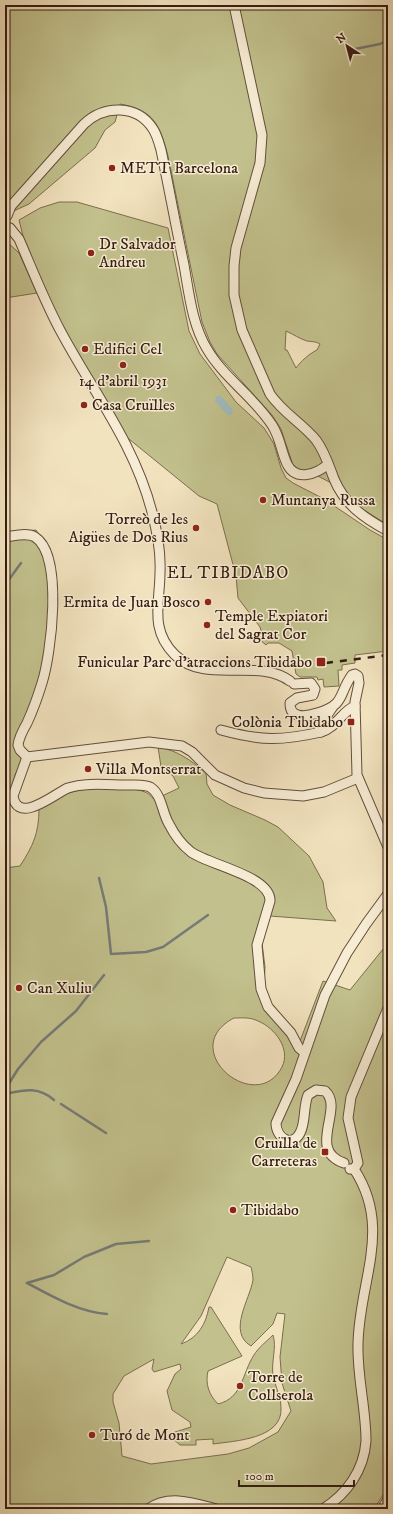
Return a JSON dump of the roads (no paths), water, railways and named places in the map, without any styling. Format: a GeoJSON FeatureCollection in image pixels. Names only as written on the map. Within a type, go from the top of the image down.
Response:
{"type":"FeatureCollection","features":[{"type":"Feature","properties":{"kind":"street"},"geometry":{"type":"LineString","coordinates":[[234,5],[262,135],[260,163],[236,248],[234,266],[234,295],[242,330],[270,394],[283,410],[309,433],[320,446],[340,492],[347,503],[361,515],[388,531]]}},
{"type":"Feature","properties":{"kind":"street"},"geometry":{"type":"LineString","coordinates":[[328,464],[318,472],[308,475],[300,474],[290,468],[277,432],[270,421],[221,368],[206,347],[193,314],[161,150],[154,130],[145,120],[133,112],[120,109],[107,110],[94,116],[84,124],[11,206],[6,216],[12,220],[8,229],[19,238],[59,328],[130,450],[152,513],[160,561],[156,611],[164,640],[176,656],[194,666],[209,670],[247,670],[284,676],[292,682],[311,683],[315,689],[313,695],[292,700],[290,707],[295,714],[311,715],[332,708]]}},
{"type":"Feature","properties":{"kind":"street"},"geometry":{"type":"LineString","coordinates":[[5,537],[30,535],[38,540],[49,557],[51,566],[53,603],[50,644],[44,676],[19,740],[20,750],[27,757]]}},
{"type":"Feature","properties":{"kind":"street"},"geometry":{"type":"LineString","coordinates":[[321,732],[319,727],[345,690],[350,677],[356,674],[360,680],[355,706],[358,778],[388,847]]}},
{"type":"Feature","properties":{"kind":"street"},"geometry":{"type":"LineString","coordinates":[[221,730],[250,738],[272,740],[292,739],[330,729],[349,708],[355,706]]}},
{"type":"Feature","properties":{"kind":"street"},"geometry":{"type":"LineString","coordinates":[[27,757],[149,742],[182,746],[192,752],[215,775],[244,788],[264,793],[303,796],[324,792],[358,778]]}},
{"type":"Feature","properties":{"kind":"street"},"geometry":{"type":"LineString","coordinates":[[27,757],[13,796],[16,804],[22,807],[40,805],[61,791],[75,787],[146,786],[157,794],[168,824],[180,841],[192,852],[252,879],[265,888],[270,895],[270,901],[257,945],[261,989],[268,1007],[291,1033],[299,1048],[304,1052]]}},
{"type":"Feature","properties":{"kind":"street"},"geometry":{"type":"LineString","coordinates":[[323,1509],[342,1494],[355,1477],[364,1456],[366,1441],[358,1343],[377,1239],[376,1221],[372,1200],[364,1182],[354,1169],[348,1168],[344,1163],[334,1158],[328,1150],[327,1134],[331,1101],[325,1091],[316,1090],[308,1095],[302,1128],[298,1137],[292,1140],[285,1140],[276,1131],[278,1119],[292,1090],[325,995],[347,953],[388,894]]}},
{"type":"Feature","properties":{"kind":"street"},"geometry":{"type":"LineString","coordinates":[[354,1169],[358,1163],[348,1118],[351,1097],[388,1008]]}},
{"type":"Feature","properties":{"kind":"street"},"geometry":{"type":"LineString","coordinates":[[344,1163],[347,1157],[356,1157]]}},
{"type":"Feature","properties":{"kind":"street"},"geometry":{"type":"LineString","coordinates":[[382,1509],[388,1499]]}},
{"type":"Feature","properties":{"kind":"street"},"geometry":{"type":"LineString","coordinates":[[148,1509],[163,1502],[175,1500],[216,1509]]}},
{"type":"Feature","properties":{"kind":"waterway"},"geometry":{"type":"LineString","coordinates":[[350,50],[380,44],[388,40]]}},
{"type":"Feature","properties":{"kind":"waterway"},"geometry":{"type":"LineString","coordinates":[[219,400],[229,411]]}},
{"type":"Feature","properties":{"kind":"waterway"},"geometry":{"type":"LineString","coordinates":[[5,585],[21,563]]}},
{"type":"Feature","properties":{"kind":"waterway"},"geometry":{"type":"LineString","coordinates":[[99,878],[106,907],[111,954],[146,952],[163,947],[208,915]]}},
{"type":"Feature","properties":{"kind":"waterway"},"geometry":{"type":"LineString","coordinates":[[5,1090],[18,1069],[41,1042],[76,1011],[104,975]]}},
{"type":"Feature","properties":{"kind":"waterway"},"geometry":{"type":"LineString","coordinates":[[5,1094],[31,1090],[42,1093],[54,1100]]}},
{"type":"Feature","properties":{"kind":"waterway"},"geometry":{"type":"LineString","coordinates":[[61,1104],[106,1133]]}},
{"type":"Feature","properties":{"kind":"waterway"},"geometry":{"type":"LineString","coordinates":[[27,1283],[54,1275],[84,1257],[116,1244],[149,1241]]}},
{"type":"Feature","properties":{"kind":"waterway"},"geometry":{"type":"LineString","coordinates":[[27,1283],[76,1307],[97,1313],[107,1314]]}},
{"type":"Feature","properties":{"kind":"railway"},"geometry":{"type":"LineString","coordinates":[[326,663],[388,655]]}},
{"type":"Feature","properties":{"kind":"place","name":"METT Barcelona"},"geometry":{"type":"Point","coordinates":[112,168]}},
{"type":"Feature","properties":{"kind":"place","name":"Dr Salvador Andreu"},"geometry":{"type":"Point","coordinates":[91,253]}},
{"type":"Feature","properties":{"kind":"place","name":"Edifici Cel"},"geometry":{"type":"Point","coordinates":[85,349]}},
{"type":"Feature","properties":{"kind":"place","name":"14 d'abril 1931"},"geometry":{"type":"Point","coordinates":[123,365]}},
{"type":"Feature","properties":{"kind":"place","name":"Casa Cruïlles"},"geometry":{"type":"Point","coordinates":[84,405]}},
{"type":"Feature","properties":{"kind":"place","name":"Muntanya Russa"},"geometry":{"type":"Point","coordinates":[263,500]}},
{"type":"Feature","properties":{"kind":"place","name":"Torreò de les Aigües de Dos Rius"},"geometry":{"type":"Point","coordinates":[196,528]}},
{"type":"Feature","properties":{"kind":"place","name":"Ermita de Juan Bosco"},"geometry":{"type":"Point","coordinates":[208,602]}},
{"type":"Feature","properties":{"kind":"place","name":"Temple Expiatori del Sagrat Cor"},"geometry":{"type":"Point","coordinates":[207,625]}},
{"type":"Feature","properties":{"kind":"place","name":"Funicular Parc d'atraccions Tibidabo"},"geometry":{"type":"Point","coordinates":[321,662]}},
{"type":"Feature","properties":{"kind":"place","name":"Colònia Tibidabo"},"geometry":{"type":"Point","coordinates":[351,722]}},
{"type":"Feature","properties":{"kind":"place","name":"Villa Montserrat"},"geometry":{"type":"Point","coordinates":[88,769]}},
{"type":"Feature","properties":{"kind":"place","name":"Can Xuliu"},"geometry":{"type":"Point","coordinates":[19,988]}},
{"type":"Feature","properties":{"kind":"place","name":"Cruïlla de Carreteras"},"geometry":{"type":"Point","coordinates":[325,1152]}},
{"type":"Feature","properties":{"kind":"place","name":"Tibidabo"},"geometry":{"type":"Point","coordinates":[233,1210]}},
{"type":"Feature","properties":{"kind":"place","name":"Torre de Collserola"},"geometry":{"type":"Point","coordinates":[240,1386]}},
{"type":"Feature","properties":{"kind":"place","name":"Turó de Mont"},"geometry":{"type":"Point","coordinates":[92,1435]}},
{"type":"Feature","properties":{"kind":"district","name":"EL TIBIDABO"},"geometry":{"type":"Point","coordinates":[228,573]}}]}
